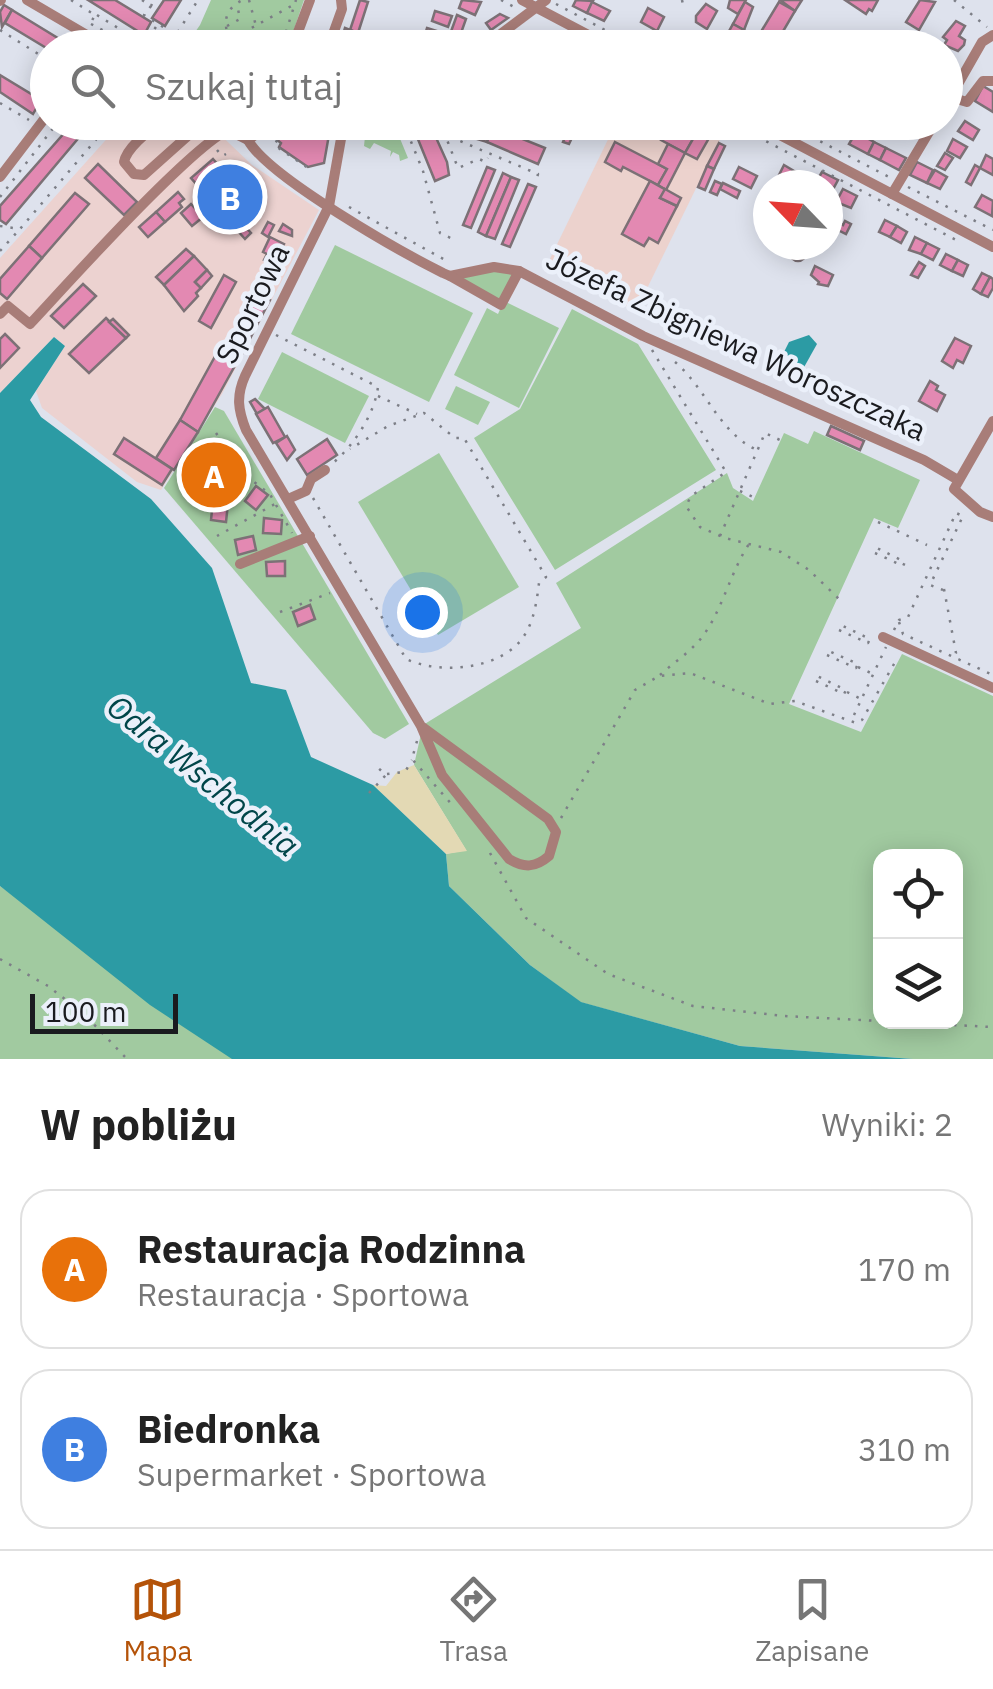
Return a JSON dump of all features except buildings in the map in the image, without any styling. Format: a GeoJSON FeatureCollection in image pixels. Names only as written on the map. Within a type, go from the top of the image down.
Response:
{"type":"FeatureCollection","features":[{"type":"Feature","properties":{"kind":"street"},"geometry":{"type":"LineString","coordinates":[[27,0],[77,30]]}},
{"type":"Feature","properties":{"kind":"street"},"geometry":{"type":"LineString","coordinates":[[299,30],[310,0]]}},
{"type":"Feature","properties":{"kind":"street"},"geometry":{"type":"LineString","coordinates":[[334,30],[342,9],[340,0]]}},
{"type":"Feature","properties":{"kind":"street"},"geometry":{"type":"LineString","coordinates":[[522,0],[544,2],[586,30]]}},
{"type":"Feature","properties":{"kind":"street"},"geometry":{"type":"LineString","coordinates":[[506,30],[544,2]]}},
{"type":"Feature","properties":{"kind":"street"},"geometry":{"type":"LineString","coordinates":[[963,75],[982,42],[993,32]]}},
{"type":"Feature","properties":{"kind":"street"},"geometry":{"type":"LineString","coordinates":[[963,102],[967,102],[983,81],[993,81]]}},
{"type":"Feature","properties":{"kind":"street"},"geometry":{"type":"LineString","coordinates":[[0,177],[30,138]]}},
{"type":"Feature","properties":{"kind":"street"},"geometry":{"type":"LineString","coordinates":[[141,140],[126,154],[124,162],[134,174],[144,175],[182,140]]}},
{"type":"Feature","properties":{"kind":"street"},"geometry":{"type":"LineString","coordinates":[[0,314],[8,306],[30,324],[174,174],[213,140]]}},
{"type":"Feature","properties":{"kind":"street"},"geometry":{"type":"LineString","coordinates":[[248,140],[262,158],[443,278],[501,305],[519,271]]}},
{"type":"Feature","properties":{"kind":"street"},"geometry":{"type":"LineString","coordinates":[[334,204],[342,140]]}},
{"type":"Feature","properties":{"kind":"street"},"geometry":{"type":"LineString","coordinates":[[789,140],[993,246]]}},
{"type":"Feature","properties":{"kind":"street"},"geometry":{"type":"LineString","coordinates":[[892,194],[924,140]]}},
{"type":"Feature","properties":{"kind":"street","name":"Sportowa"},"geometry":{"type":"LineString","coordinates":[[334,204],[245,376],[238,397],[246,430],[421,726],[442,775],[510,859],[522,866],[543,861],[553,849],[556,828]]}},
{"type":"Feature","properties":{"kind":"street","name":"Józefa Zbigniewa Woroszczaka"},"geometry":{"type":"LineString","coordinates":[[443,278],[494,267],[519,271],[643,336],[924,460],[958,480]]}},
{"type":"Feature","properties":{"kind":"street"},"geometry":{"type":"LineString","coordinates":[[993,422],[954,489],[980,512],[993,517]]}},
{"type":"Feature","properties":{"kind":"street"},"geometry":{"type":"LineString","coordinates":[[288,499],[307,488],[311,479],[325,470]]}},
{"type":"Feature","properties":{"kind":"street"},"geometry":{"type":"LineString","coordinates":[[240,564],[310,536]]}},
{"type":"Feature","properties":{"kind":"street"},"geometry":{"type":"LineString","coordinates":[[886,639],[951,662],[993,688]]}},
{"type":"Feature","properties":{"kind":"street"},"geometry":{"type":"LineString","coordinates":[[421,726],[556,828]]}},
{"type":"Feature","properties":{"kind":"path"},"geometry":{"type":"LineString","coordinates":[[142,0],[150,6]]}},
{"type":"Feature","properties":{"kind":"path"},"geometry":{"type":"LineString","coordinates":[[154,0],[144,16],[168,30]]}},
{"type":"Feature","properties":{"kind":"path"},"geometry":{"type":"LineString","coordinates":[[179,30],[198,0]]}},
{"type":"Feature","properties":{"kind":"path"},"geometry":{"type":"LineString","coordinates":[[226,30],[228,13],[243,0]]}},
{"type":"Feature","properties":{"kind":"path"},"geometry":{"type":"LineString","coordinates":[[249,0],[257,30]]}},
{"type":"Feature","properties":{"kind":"path"},"geometry":{"type":"LineString","coordinates":[[501,0],[524,16]]}},
{"type":"Feature","properties":{"kind":"path"},"geometry":{"type":"LineString","coordinates":[[682,0],[684,9]]}},
{"type":"Feature","properties":{"kind":"path"},"geometry":{"type":"LineString","coordinates":[[954,0],[993,32]]}},
{"type":"Feature","properties":{"kind":"path"},"geometry":{"type":"LineString","coordinates":[[247,30],[296,2]]}},
{"type":"Feature","properties":{"kind":"path"},"geometry":{"type":"LineString","coordinates":[[287,30],[296,2]]}},
{"type":"Feature","properties":{"kind":"path"},"geometry":{"type":"LineString","coordinates":[[544,2],[601,30]]}},
{"type":"Feature","properties":{"kind":"path"},"geometry":{"type":"LineString","coordinates":[[225,26],[240,19],[236,4]]}},
{"type":"Feature","properties":{"kind":"path"},"geometry":{"type":"LineString","coordinates":[[96,14],[122,30]]}},
{"type":"Feature","properties":{"kind":"path"},"geometry":{"type":"LineString","coordinates":[[90,24],[105,30]]}},
{"type":"Feature","properties":{"kind":"path"},"geometry":{"type":"LineString","coordinates":[[154,30],[158,24]]}},
{"type":"Feature","properties":{"kind":"path"},"geometry":{"type":"LineString","coordinates":[[0,30],[30,49]]}},
{"type":"Feature","properties":{"kind":"path"},"geometry":{"type":"LineString","coordinates":[[0,103],[30,121]]}},
{"type":"Feature","properties":{"kind":"path"},"geometry":{"type":"LineString","coordinates":[[0,110],[14,112]]}},
{"type":"Feature","properties":{"kind":"path"},"geometry":{"type":"LineString","coordinates":[[0,197],[44,140]]}},
{"type":"Feature","properties":{"kind":"path"},"geometry":{"type":"LineString","coordinates":[[0,251],[96,140]]}},
{"type":"Feature","properties":{"kind":"path"},"geometry":{"type":"LineString","coordinates":[[275,140],[277,147],[308,168]]}},
{"type":"Feature","properties":{"kind":"path"},"geometry":{"type":"LineString","coordinates":[[410,140],[440,233],[457,242]]}},
{"type":"Feature","properties":{"kind":"path"},"geometry":{"type":"LineString","coordinates":[[447,140],[458,168],[479,159],[486,162],[488,158]]}},
{"type":"Feature","properties":{"kind":"path"},"geometry":{"type":"LineString","coordinates":[[460,140],[538,174],[537,178]]}},
{"type":"Feature","properties":{"kind":"path"},"geometry":{"type":"LineString","coordinates":[[764,140],[974,249]]}},
{"type":"Feature","properties":{"kind":"path"},"geometry":{"type":"LineString","coordinates":[[818,140],[993,230]]}},
{"type":"Feature","properties":{"kind":"path"},"geometry":{"type":"LineString","coordinates":[[220,141],[214,147],[222,156],[226,154]]}},
{"type":"Feature","properties":{"kind":"path"},"geometry":{"type":"LineString","coordinates":[[334,204],[447,260]]}},
{"type":"Feature","properties":{"kind":"path"},"geometry":{"type":"LineString","coordinates":[[0,226],[20,229]]}},
{"type":"Feature","properties":{"kind":"path"},"geometry":{"type":"LineString","coordinates":[[275,334],[378,387],[350,449]]}},
{"type":"Feature","properties":{"kind":"path"},"geometry":{"type":"LineString","coordinates":[[643,336],[726,472],[691,496],[686,506],[700,527],[787,555],[839,598]]}},
{"type":"Feature","properties":{"kind":"path"},"geometry":{"type":"LineString","coordinates":[[674,361],[689,374],[733,435],[757,450]]}},
{"type":"Feature","properties":{"kind":"path"},"geometry":{"type":"LineString","coordinates":[[377,396],[419,415]]}},
{"type":"Feature","properties":{"kind":"path"},"geometry":{"type":"LineString","coordinates":[[307,488],[406,659],[416,664],[464,668],[513,648],[530,624],[539,583],[546,577],[464,438],[455,438],[428,414],[419,415],[388,426],[325,470]]}},
{"type":"Feature","properties":{"kind":"path"},"geometry":{"type":"LineString","coordinates":[[216,432],[246,476],[270,494],[297,542]]}},
{"type":"Feature","properties":{"kind":"path"},"geometry":{"type":"LineString","coordinates":[[720,536],[765,433],[780,440]]}},
{"type":"Feature","properties":{"kind":"path"},"geometry":{"type":"LineString","coordinates":[[738,490],[753,497]]}},
{"type":"Feature","properties":{"kind":"path"},"geometry":{"type":"LineString","coordinates":[[854,716],[886,639],[899,620],[908,617],[956,512],[954,502]]}},
{"type":"Feature","properties":{"kind":"path"},"geometry":{"type":"LineString","coordinates":[[216,536],[275,504]]}},
{"type":"Feature","properties":{"kind":"path"},"geometry":{"type":"LineString","coordinates":[[930,585],[963,516],[956,512]]}},
{"type":"Feature","properties":{"kind":"path"},"geometry":{"type":"LineString","coordinates":[[878,522],[927,545]]}},
{"type":"Feature","properties":{"kind":"path"},"geometry":{"type":"LineString","coordinates":[[556,828],[635,690],[659,676],[698,642],[750,543]]}},
{"type":"Feature","properties":{"kind":"path"},"geometry":{"type":"LineString","coordinates":[[876,551],[906,562],[904,566],[876,551]]}},
{"type":"Feature","properties":{"kind":"path"},"geometry":{"type":"LineString","coordinates":[[922,586],[946,592],[951,662]]}},
{"type":"Feature","properties":{"kind":"path"},"geometry":{"type":"LineString","coordinates":[[280,612],[330,593]]}},
{"type":"Feature","properties":{"kind":"path"},"geometry":{"type":"LineString","coordinates":[[899,620],[903,634],[951,662],[993,675]]}},
{"type":"Feature","properties":{"kind":"path"},"geometry":{"type":"LineString","coordinates":[[840,628],[870,639],[868,643],[840,628]]}},
{"type":"Feature","properties":{"kind":"path"},"geometry":{"type":"LineString","coordinates":[[659,676],[690,673],[770,704],[796,701],[856,723],[862,720],[904,647]]}},
{"type":"Feature","properties":{"kind":"path"},"geometry":{"type":"LineString","coordinates":[[828,653],[873,674]]}},
{"type":"Feature","properties":{"kind":"path"},"geometry":{"type":"LineString","coordinates":[[816,678],[861,700]]}},
{"type":"Feature","properties":{"kind":"path"},"geometry":{"type":"LineString","coordinates":[[368,793],[386,775],[405,772],[412,759]]}},
{"type":"Feature","properties":{"kind":"path"},"geometry":{"type":"LineString","coordinates":[[376,766],[386,775]]}},
{"type":"Feature","properties":{"kind":"path"},"geometry":{"type":"LineString","coordinates":[[495,860],[526,918],[608,974],[693,1006],[873,1021]]}},
{"type":"Feature","properties":{"kind":"path"},"geometry":{"type":"LineString","coordinates":[[0,959],[48,986],[84,1014],[127,1059]]}},
{"type":"Feature","properties":{"kind":"path"},"geometry":{"type":"LineString","coordinates":[[963,1026],[993,1027]]}},
{"type":"Feature","properties":{"kind":"shaded area"},"geometry":{"type":"Polygon","coordinates":[[[106,140],[226,140],[252,165],[319,210],[222,394],[161,490],[137,482],[42,408],[36,391],[65,346],[54,337],[0,393],[0,258],[106,140]]]}},
{"type":"Feature","properties":{"kind":"shaded area"},"geometry":{"type":"Polygon","coordinates":[[[608,140],[720,140],[636,311],[546,267],[608,140]]]}},
{"type":"Feature","properties":{"kind":"green space"},"geometry":{"type":"Polygon","coordinates":[[[211,0],[304,0],[294,30],[197,30],[211,0]]]}},
{"type":"Feature","properties":{"kind":"green space"},"geometry":{"type":"Polygon","coordinates":[[[365,140],[401,140],[408,158],[400,161],[393,152],[390,157],[391,151],[374,143],[370,149],[364,146],[365,140]]]}},
{"type":"Feature","properties":{"kind":"green space"},"geometry":{"type":"Polygon","coordinates":[[[335,245],[473,313],[429,402],[291,334],[335,245]]]}},
{"type":"Feature","properties":{"kind":"green space"},"geometry":{"type":"Polygon","coordinates":[[[494,267],[519,271],[504,301],[559,328],[519,408],[454,375],[487,308],[498,314],[502,305],[450,276],[494,267]]]}},
{"type":"Feature","properties":{"kind":"green space"},"geometry":{"type":"Polygon","coordinates":[[[572,309],[638,344],[716,470],[555,570],[474,438],[520,409],[572,309]]]}},
{"type":"Feature","properties":{"kind":"green space"},"geometry":{"type":"Polygon","coordinates":[[[282,352],[369,396],[345,443],[258,399],[282,352]]]}},
{"type":"Feature","properties":{"kind":"green space"},"geometry":{"type":"Polygon","coordinates":[[[456,386],[490,402],[478,425],[445,409],[456,386]]]}},
{"type":"Feature","properties":{"kind":"green space"},"geometry":{"type":"Polygon","coordinates":[[[215,407],[224,411],[409,724],[385,739],[373,733],[164,488],[215,407]]]}},
{"type":"Feature","properties":{"kind":"green space"},"geometry":{"type":"Polygon","coordinates":[[[814,431],[920,480],[898,528],[874,518],[789,704],[861,732],[902,654],[993,696],[993,1059],[913,1059],[740,1046],[580,1002],[530,965],[449,886],[446,854],[466,850],[414,765],[423,725],[581,628],[556,583],[727,473],[733,488],[753,501],[784,433],[808,444],[814,431]]]}},
{"type":"Feature","properties":{"kind":"green space"},"geometry":{"type":"Polygon","coordinates":[[[439,453],[519,587],[438,635],[358,502],[439,453]]]}},
{"type":"Feature","properties":{"kind":"green space"},"geometry":{"type":"Polygon","coordinates":[[[0,886],[14,896],[246,1059],[0,1059],[0,886]]]}},
{"type":"Feature","properties":{"kind":"sand"},"geometry":{"type":"Polygon","coordinates":[[[414,765],[467,851],[446,854],[373,785],[386,786],[397,772],[414,765]]]}},
{"type":"Feature","properties":{"kind":"water"},"geometry":{"type":"Polygon","coordinates":[[[809,335],[817,344],[803,369],[788,362],[784,352],[789,342],[809,335]]]}},
{"type":"Feature","properties":{"kind":"water","name":"Odra Wschodnia"},"geometry":{"type":"Polygon","coordinates":[[[54,337],[65,346],[30,400],[41,417],[151,499],[212,568],[251,683],[286,690],[311,757],[373,785],[446,854],[449,886],[530,965],[581,1002],[740,1046],[913,1059],[232,1059],[150,1005],[0,886],[0,393],[54,337]]]}},
{"type":"Feature","properties":{"kind":"place","name":"Biedronka"},"geometry":{"type":"Point","coordinates":[230,197]}},
{"type":"Feature","properties":{"kind":"place","name":"Restauracja Rodzinna"},"geometry":{"type":"Point","coordinates":[214,475]}}]}
